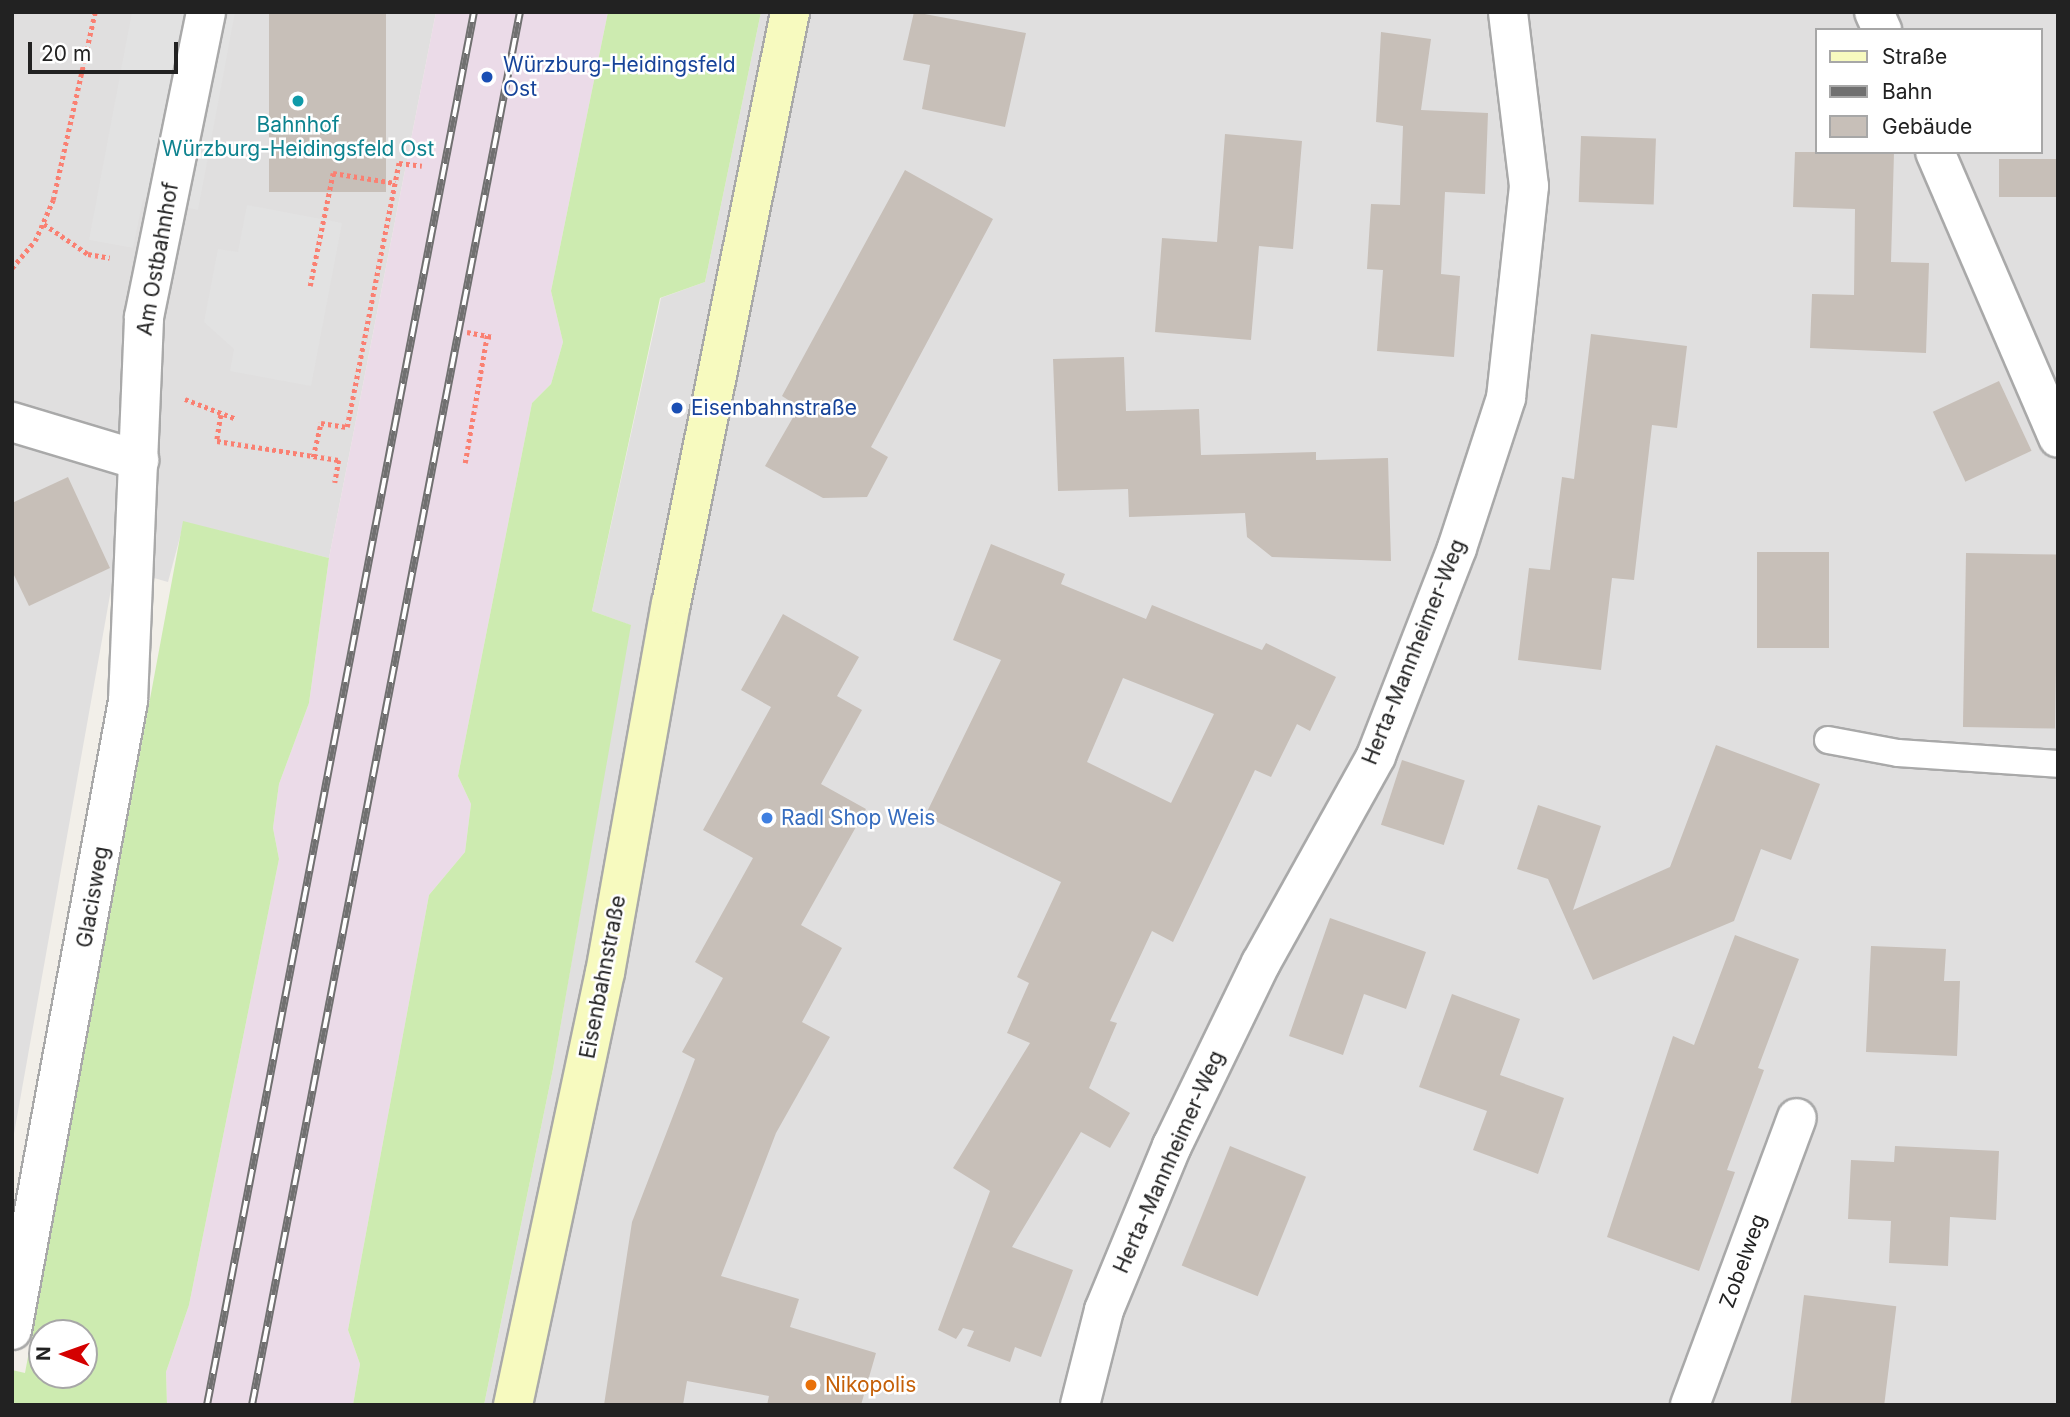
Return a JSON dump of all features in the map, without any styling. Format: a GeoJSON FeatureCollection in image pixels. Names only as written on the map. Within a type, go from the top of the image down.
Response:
{"type":"FeatureCollection","features":[{"type":"Feature","properties":{"kind":"street","name":"Am Ostbahnhof"},"geometry":{"type":"LineString","coordinates":[[139,460],[144,317],[206,12]]}},
{"type":"Feature","properties":{"kind":"street","name":"Eisenbahnstraße"},"geometry":{"type":"LineString","coordinates":[[513,1405],[605,973],[683,541],[790,12]]}},
{"type":"Feature","properties":{"kind":"street","name":"Herta-Mannheimer-Weg"},"geometry":{"type":"LineString","coordinates":[[1080,1405],[1104,1310],[1172,1146],[1261,963],[1376,756],[1457,548],[1506,398],[1529,186],[1508,12]]}},
{"type":"Feature","properties":{"kind":"street"},"geometry":{"type":"LineString","coordinates":[[1874,12],[1881,28]]}},
{"type":"Feature","properties":{"kind":"street"},"geometry":{"type":"LineString","coordinates":[[1936,154],[2058,438]]}},
{"type":"Feature","properties":{"kind":"street"},"geometry":{"type":"LineString","coordinates":[[12,422],[139,460]]}},
{"type":"Feature","properties":{"kind":"street","name":"Glacisweg"},"geometry":{"type":"LineString","coordinates":[[12,1330],[128,701],[139,460]]}},
{"type":"Feature","properties":{"kind":"street","name":"Zobelweg"},"geometry":{"type":"LineString","coordinates":[[1690,1405],[1797,1118]]}},
{"type":"Feature","properties":{"kind":"lane"},"geometry":{"type":"LineString","coordinates":[[1828,740],[1898,753],[2058,764]]}},
{"type":"Feature","properties":{"kind":"path"},"geometry":{"type":"LineString","coordinates":[[12,268],[34,241],[53,200],[95,12]]}},
{"type":"Feature","properties":{"kind":"path"},"geometry":{"type":"LineString","coordinates":[[313,457],[321,422],[347,427],[399,163],[422,166]]}},
{"type":"Feature","properties":{"kind":"path"},"geometry":{"type":"LineString","coordinates":[[310,286],[333,173],[395,183]]}},
{"type":"Feature","properties":{"kind":"path"},"geometry":{"type":"LineString","coordinates":[[465,463],[489,336],[467,332]]}},
{"type":"Feature","properties":{"kind":"path"},"geometry":{"type":"LineString","coordinates":[[221,415],[218,441],[339,460],[335,483]]}},
{"type":"Feature","properties":{"kind":"shaded area"},"geometry":{"type":"Polygon","coordinates":[[[12,12],[436,12],[329,558],[184,522],[168,582],[115,567],[12,1145],[12,12]]]}},
{"type":"Feature","properties":{"kind":"shaded area"},"geometry":{"type":"Polygon","coordinates":[[[132,12],[235,12],[198,210],[143,199],[133,248],[89,240],[132,12]]]}},
{"type":"Feature","properties":{"kind":"shaded area"},"geometry":{"type":"Polygon","coordinates":[[[436,12],[608,12],[551,291],[563,342],[551,384],[532,403],[458,776],[471,804],[465,852],[429,895],[348,1330],[360,1364],[353,1405],[167,1405],[166,1372],[189,1305],[279,859],[273,828],[279,784],[309,703],[329,558],[436,12]]]}},
{"type":"Feature","properties":{"kind":"shaded area"},"geometry":{"type":"Polygon","coordinates":[[[761,12],[2058,12],[2058,1405],[484,1405],[553,1069],[630,625],[592,611],[661,298],[705,282],[761,12]]]}},
{"type":"Feature","properties":{"kind":"shaded area"},"geometry":{"type":"Polygon","coordinates":[[[247,205],[342,223],[311,386],[230,371],[234,349],[204,322],[218,249],[238,252],[247,205]]]}},
{"type":"Feature","properties":{"kind":"green space"},"geometry":{"type":"Polygon","coordinates":[[[608,12],[761,12],[705,282],[660,298],[592,611],[631,625],[553,1069],[484,1405],[353,1405],[360,1364],[348,1330],[429,895],[465,852],[471,804],[458,776],[532,403],[551,384],[563,342],[551,291],[608,12]]]}},
{"type":"Feature","properties":{"kind":"green space"},"geometry":{"type":"Polygon","coordinates":[[[183,521],[329,558],[309,703],[279,784],[273,828],[279,859],[189,1305],[166,1372],[167,1405],[12,1405],[12,1370],[25,1373],[28,1357],[28,1389],[98,1389],[98,1319],[35,1319],[183,521]]]}},
{"type":"Feature","properties":{"kind":"building","name":"Bahnhof Würzburg-Heidingsfeld Ost"},"geometry":{"type":"Polygon","coordinates":[[[269,12],[386,12],[386,192],[269,192],[269,12]]]}},
{"type":"Feature","properties":{"kind":"building"},"geometry":{"type":"Polygon","coordinates":[[[914,12],[1026,33],[1005,127],[922,109],[930,65],[903,60],[914,12]]]}},
{"type":"Feature","properties":{"kind":"building"},"geometry":{"type":"Polygon","coordinates":[[[1381,32],[1431,39],[1421,110],[1488,113],[1485,194],[1445,192],[1441,274],[1460,276],[1454,357],[1377,351],[1383,270],[1367,269],[1371,204],[1400,205],[1403,126],[1376,122],[1381,32]]]}},
{"type":"Feature","properties":{"kind":"building"},"geometry":{"type":"Polygon","coordinates":[[[1225,134],[1302,141],[1293,249],[1259,246],[1251,340],[1155,332],[1162,238],[1217,242],[1225,134]]]}},
{"type":"Feature","properties":{"kind":"building"},"geometry":{"type":"Polygon","coordinates":[[[1581,136],[1656,139],[1654,205],[1579,202],[1581,136]]]}},
{"type":"Feature","properties":{"kind":"building"},"geometry":{"type":"Polygon","coordinates":[[[1795,152],[1894,154],[1891,262],[1929,263],[1926,353],[1810,348],[1812,294],[1854,295],[1855,209],[1793,207],[1795,152]]]}},
{"type":"Feature","properties":{"kind":"building"},"geometry":{"type":"Polygon","coordinates":[[[1999,159],[2058,159],[2058,197],[1999,197],[1999,159]]]}},
{"type":"Feature","properties":{"kind":"building"},"geometry":{"type":"Polygon","coordinates":[[[905,170],[993,219],[871,447],[888,457],[867,497],[823,498],[765,466],[799,407],[782,396],[905,170]]]}},
{"type":"Feature","properties":{"kind":"building"},"geometry":{"type":"Polygon","coordinates":[[[1591,334],[1687,346],[1677,428],[1652,425],[1634,580],[1612,578],[1601,670],[1518,660],[1529,568],[1550,570],[1562,477],[1574,479],[1591,334]]]}},
{"type":"Feature","properties":{"kind":"building"},"geometry":{"type":"Polygon","coordinates":[[[1124,357],[1126,411],[1199,409],[1201,455],[1316,452],[1316,460],[1388,458],[1391,561],[1272,557],[1247,537],[1245,513],[1129,517],[1128,489],[1058,491],[1053,359],[1124,357]]]}},
{"type":"Feature","properties":{"kind":"building"},"geometry":{"type":"Polygon","coordinates":[[[1999,381],[2032,451],[1965,482],[1933,412],[1999,381]]]}},
{"type":"Feature","properties":{"kind":"building"},"geometry":{"type":"Polygon","coordinates":[[[68,477],[110,568],[29,606],[12,571],[12,503],[68,477]]]}},
{"type":"Feature","properties":{"kind":"building"},"geometry":{"type":"Polygon","coordinates":[[[991,544],[1065,574],[1061,584],[1146,619],[1152,605],[1262,650],[1266,643],[1336,677],[1310,731],[1297,724],[1271,777],[1255,770],[1173,942],[1152,931],[1110,1021],[1117,1023],[1089,1088],[1130,1113],[1110,1148],[1081,1132],[1012,1247],[1073,1270],[1041,1357],[1015,1347],[1010,1362],[967,1346],[974,1331],[963,1328],[956,1339],[938,1330],[990,1191],[953,1168],[1030,1043],[1007,1033],[1029,983],[1017,977],[1061,882],[925,816],[1001,660],[953,640],[991,544]],[[1123,678],[1087,762],[1171,803],[1214,714],[1123,678]]]}},
{"type":"Feature","properties":{"kind":"building"},"geometry":{"type":"Polygon","coordinates":[[[1757,552],[1829,552],[1829,648],[1757,648],[1757,552]]]}},
{"type":"Feature","properties":{"kind":"building"},"geometry":{"type":"Polygon","coordinates":[[[1966,553],[2058,555],[2055,729],[1963,727],[1966,553]]]}},
{"type":"Feature","properties":{"kind":"building"},"geometry":{"type":"Polygon","coordinates":[[[783,614],[859,657],[837,696],[862,710],[821,784],[866,809],[801,925],[842,948],[802,1022],[830,1037],[776,1133],[721,1276],[799,1299],[790,1327],[876,1353],[861,1405],[767,1405],[769,1396],[687,1381],[683,1405],[604,1405],[632,1222],[695,1059],[682,1052],[723,978],[695,962],[753,858],[703,830],[771,707],[741,690],[783,614]]]}},
{"type":"Feature","properties":{"kind":"building"},"geometry":{"type":"Polygon","coordinates":[[[1716,745],[1820,784],[1791,860],[1761,849],[1734,921],[1593,980],[1548,879],[1517,869],[1538,805],[1601,826],[1573,910],[1670,867],[1716,745]]]}},
{"type":"Feature","properties":{"kind":"building"},"geometry":{"type":"Polygon","coordinates":[[[1402,760],[1465,780],[1444,845],[1381,825],[1402,760]]]}},
{"type":"Feature","properties":{"kind":"building"},"geometry":{"type":"Polygon","coordinates":[[[1330,918],[1426,952],[1406,1009],[1364,994],[1343,1055],[1289,1036],[1330,918]]]}},
{"type":"Feature","properties":{"kind":"building"},"geometry":{"type":"Polygon","coordinates":[[[1735,935],[1799,959],[1758,1068],[1764,1070],[1727,1170],[1735,1172],[1699,1271],[1607,1237],[1673,1036],[1694,1045],[1735,935]]]}},
{"type":"Feature","properties":{"kind":"building"},"geometry":{"type":"Polygon","coordinates":[[[1871,946],[1946,949],[1944,981],[1960,981],[1957,1056],[1866,1052],[1871,946]]]}},
{"type":"Feature","properties":{"kind":"building"},"geometry":{"type":"Polygon","coordinates":[[[1452,994],[1520,1019],[1500,1075],[1564,1098],[1538,1174],[1473,1150],[1487,1111],[1419,1087],[1452,994]]]}},
{"type":"Feature","properties":{"kind":"building"},"geometry":{"type":"Polygon","coordinates":[[[1230,1146],[1306,1177],[1258,1296],[1182,1266],[1230,1146]]]}},
{"type":"Feature","properties":{"kind":"building"},"geometry":{"type":"Polygon","coordinates":[[[1895,1146],[1999,1151],[1996,1220],[1950,1217],[1948,1266],[1889,1263],[1891,1221],[1848,1219],[1851,1160],[1894,1162],[1895,1146]]]}},
{"type":"Feature","properties":{"kind":"building"},"geometry":{"type":"Polygon","coordinates":[[[1804,1295],[1896,1306],[1884,1405],[1790,1405],[1804,1295]]]}},
{"type":"Feature","properties":{"kind":"railway"},"geometry":{"type":"LineString","coordinates":[[207,1405],[474,12]]}},
{"type":"Feature","properties":{"kind":"railway"},"geometry":{"type":"LineString","coordinates":[[252,1405],[520,12]]}},
{"type":"Feature","properties":{"kind":"place","name":"Würzburg-Heidingsfeld Ost"},"geometry":{"type":"Point","coordinates":[487,77]}},
{"type":"Feature","properties":{"kind":"place","name":"Bahnhof Würzburg-Heidingsfeld Ost"},"geometry":{"type":"Point","coordinates":[298,101]}},
{"type":"Feature","properties":{"kind":"place","name":"Eisenbahnstraße"},"geometry":{"type":"Point","coordinates":[677,408]}},
{"type":"Feature","properties":{"kind":"place","name":"Radl Shop Weis"},"geometry":{"type":"Point","coordinates":[767,818]}},
{"type":"Feature","properties":{"kind":"place","name":"Nikopolis"},"geometry":{"type":"Point","coordinates":[811,1385]}}]}
